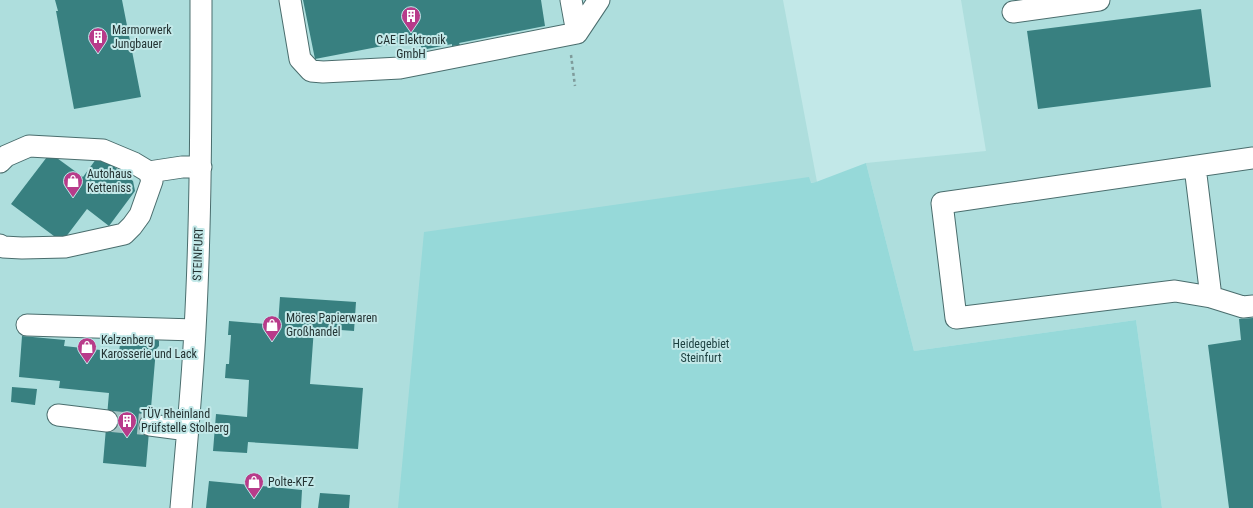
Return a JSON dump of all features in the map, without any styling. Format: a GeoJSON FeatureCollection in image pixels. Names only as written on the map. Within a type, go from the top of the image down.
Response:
{"type":"FeatureCollection","features":[{"type":"Feature","properties":{"kind":"street","name":"STEINFURT"},"geometry":{"type":"LineString","coordinates":[[181,508],[195,330],[200,167],[201,0]]}},
{"type":"Feature","properties":{"kind":"street"},"geometry":{"type":"LineString","coordinates":[[290,0],[300,59],[311,71],[323,72],[400,68],[572,33],[600,0]]}},
{"type":"Feature","properties":{"kind":"street"},"geometry":{"type":"LineString","coordinates":[[572,0],[572,33]]}},
{"type":"Feature","properties":{"kind":"street"},"geometry":{"type":"LineString","coordinates":[[1013,12],[1099,0]]}},
{"type":"Feature","properties":{"kind":"street"},"geometry":{"type":"LineString","coordinates":[[2,158],[29,146],[103,150],[134,163],[149,172],[182,167],[200,167]]}},
{"type":"Feature","properties":{"kind":"street"},"geometry":{"type":"LineString","coordinates":[[1253,158],[942,203],[956,318],[1175,290],[1211,297],[1243,307],[1253,306]]}},
{"type":"Feature","properties":{"kind":"street"},"geometry":{"type":"LineString","coordinates":[[1195,167],[1211,297]]}},
{"type":"Feature","properties":{"kind":"street"},"geometry":{"type":"LineString","coordinates":[[0,245],[3,247],[22,248],[65,247],[124,234],[140,215],[152,181],[149,172]]}},
{"type":"Feature","properties":{"kind":"street"},"geometry":{"type":"LineString","coordinates":[[27,325],[195,330]]}},
{"type":"Feature","properties":{"kind":"street"},"geometry":{"type":"LineString","coordinates":[[58,415],[107,421]]}},
{"type":"Feature","properties":{"kind":"street"},"geometry":{"type":"LineString","coordinates":[[150,425],[188,430]]}},
{"type":"Feature","properties":{"kind":"path"},"geometry":{"type":"LineString","coordinates":[[572,33],[576,86]]}},
{"type":"Feature","properties":{"kind":"shaded area"},"geometry":{"type":"Polygon","coordinates":[[[0,0],[783,0],[817,182],[436,232],[406,508],[0,508],[0,0]]]}},
{"type":"Feature","properties":{"kind":"shaded area"},"geometry":{"type":"Polygon","coordinates":[[[961,0],[1253,0],[1253,508],[1162,508],[1136,320],[914,351],[866,163],[986,151],[961,0]]]}},
{"type":"Feature","properties":{"kind":"green space","name":"Heidegebiet Steinfurt"},"geometry":{"type":"Polygon","coordinates":[[[866,163],[914,351],[1136,320],[1162,508],[398,508],[424,232],[809,177],[811,183],[866,163]]]}},
{"type":"Feature","properties":{"kind":"building","name":"Marmorwerk Jungbauer"},"geometry":{"type":"Polygon","coordinates":[[[55,0],[122,0],[141,97],[74,109],[55,0]]]}},
{"type":"Feature","properties":{"kind":"building","name":"CAE Elektronik GmbH"},"geometry":{"type":"Polygon","coordinates":[[[303,0],[541,0],[545,26],[459,43],[460,45],[452,46],[452,44],[422,50],[419,39],[315,59],[303,0]]]}},
{"type":"Feature","properties":{"kind":"building"},"geometry":{"type":"Polygon","coordinates":[[[1201,9],[1211,87],[1038,109],[1027,31],[1201,9]]]}},
{"type":"Feature","properties":{"kind":"building","name":"Autohaus Ketteniss"},"geometry":{"type":"Polygon","coordinates":[[[50,153],[83,177],[99,155],[133,181],[135,191],[109,226],[87,209],[62,242],[11,204],[50,153]]]}},
{"type":"Feature","properties":{"kind":"building"},"geometry":{"type":"Polygon","coordinates":[[[280,297],[356,302],[354,331],[314,328],[310,384],[363,388],[358,449],[248,442],[247,453],[213,451],[216,414],[247,417],[249,380],[225,378],[226,364],[229,364],[231,335],[228,335],[229,321],[278,325],[280,297]]]}},
{"type":"Feature","properties":{"kind":"building"},"geometry":{"type":"Polygon","coordinates":[[[1253,318],[1253,508],[1229,508],[1208,345],[1241,340],[1239,319],[1253,318]]]}},
{"type":"Feature","properties":{"kind":"building","name":"Kelzenberg Karosserie und Lack"},"geometry":{"type":"Polygon","coordinates":[[[22,336],[65,340],[64,346],[119,352],[121,337],[149,340],[156,338],[159,341],[159,346],[156,349],[146,467],[103,463],[109,393],[59,388],[60,381],[19,377],[22,336]]]}},
{"type":"Feature","properties":{"kind":"building"},"geometry":{"type":"Polygon","coordinates":[[[12,387],[37,389],[35,405],[11,402],[12,387]]]}},
{"type":"Feature","properties":{"kind":"building","name":"Polte-KFZ"},"geometry":{"type":"Polygon","coordinates":[[[209,481],[302,490],[301,508],[206,508],[209,481]]]}},
{"type":"Feature","properties":{"kind":"building"},"geometry":{"type":"Polygon","coordinates":[[[320,493],[350,495],[349,508],[318,508],[320,493]]]}},
{"type":"Feature","properties":{"kind":"tunnel"},"geometry":{"type":"LineString","coordinates":[[107,421],[150,425]]}},
{"type":"Feature","properties":{"kind":"place","name":"CAE Elektronik GmbH"},"geometry":{"type":"Point","coordinates":[411,33]}},
{"type":"Feature","properties":{"kind":"place","name":"Marmorwerk Jungbauer"},"geometry":{"type":"Point","coordinates":[98,54]}},
{"type":"Feature","properties":{"kind":"place","name":"Autohaus Ketteniss"},"geometry":{"type":"Point","coordinates":[73,198]}},
{"type":"Feature","properties":{"kind":"place","name":"Möres Papierwaren Großhandel"},"geometry":{"type":"Point","coordinates":[272,342]}},
{"type":"Feature","properties":{"kind":"place","name":"Kelzenberg Karosserie und Lack"},"geometry":{"type":"Point","coordinates":[87,364]}},
{"type":"Feature","properties":{"kind":"place","name":"TÜV Rheinland Prüfstelle Stolberg"},"geometry":{"type":"Point","coordinates":[127,438]}},
{"type":"Feature","properties":{"kind":"place","name":"Polte-KFZ"},"geometry":{"type":"Point","coordinates":[254,499]}}]}
